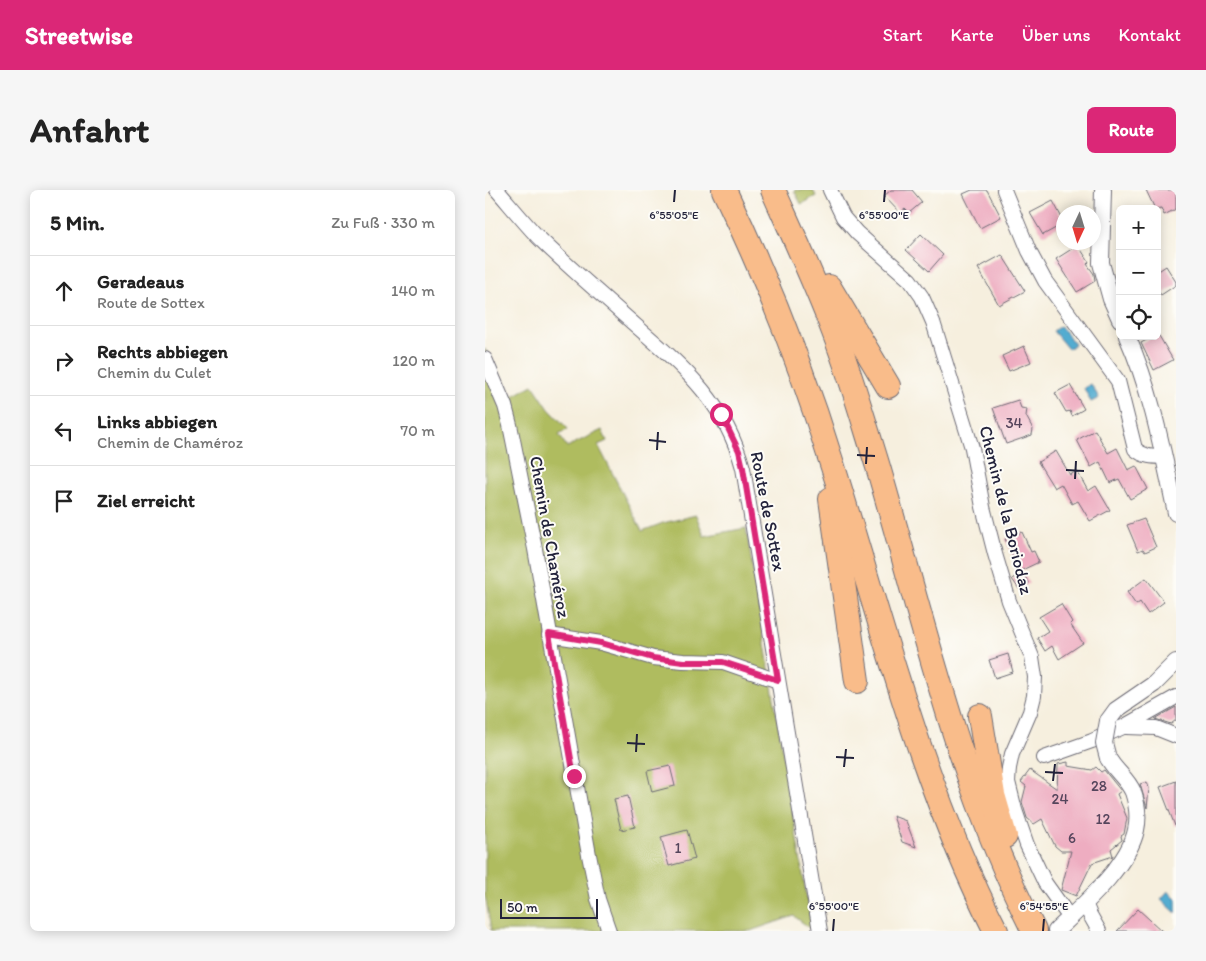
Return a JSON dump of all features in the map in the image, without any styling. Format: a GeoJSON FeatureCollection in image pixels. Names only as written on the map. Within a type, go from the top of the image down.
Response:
{"type":"FeatureCollection","features":[{"type":"Feature","properties":{"kind":"highway"},"geometry":{"type":"LineString","coordinates":[[724,190],[777,309],[806,386],[924,760],[950,829],[996,931]]}},
{"type":"Feature","properties":{"kind":"highway"},"geometry":{"type":"LineString","coordinates":[[774,190],[888,386]]}},
{"type":"Feature","properties":{"kind":"highway"},"geometry":{"type":"LineString","coordinates":[[774,190],[835,334],[876,461],[939,684],[960,751],[993,843],[1032,926]]}},
{"type":"Feature","properties":{"kind":"highway"},"geometry":{"type":"LineString","coordinates":[[819,426],[857,681]]}},
{"type":"Feature","properties":{"kind":"highway"},"geometry":{"type":"LineString","coordinates":[[980,716],[993,795],[1032,926]]}},
{"type":"Feature","properties":{"kind":"street","name":"Route de Sottex"},"geometry":{"type":"LineString","coordinates":[[497,190],[538,236],[695,381],[721,414],[739,451],[820,931]]}},
{"type":"Feature","properties":{"kind":"street","name":"Chemin de la Boriodaz"},"geometry":{"type":"LineString","coordinates":[[830,190],[843,217],[857,233],[910,280],[922,297],[933,322],[972,448],[983,507],[995,554],[1009,601],[1032,657],[1035,677],[1034,696],[1030,712],[1012,754],[1008,782],[1015,810],[1034,860],[1045,883],[1070,918]]}},
{"type":"Feature","properties":{"kind":"street"},"geometry":{"type":"LineString","coordinates":[[1004,190],[1029,250],[1045,280],[1118,381],[1135,450],[1149,457],[1164,457]]}},
{"type":"Feature","properties":{"kind":"street"},"geometry":{"type":"LineString","coordinates":[[1103,190],[1101,263],[1116,310]]}},
{"type":"Feature","properties":{"kind":"street"},"geometry":{"type":"LineString","coordinates":[[1129,340],[1142,371],[1172,483],[1176,513]]}},
{"type":"Feature","properties":{"kind":"street","name":"Chemin de Chaméroz"},"geometry":{"type":"LineString","coordinates":[[485,359],[505,406],[510,426],[535,549],[598,899],[609,931]]}},
{"type":"Feature","properties":{"kind":"street"},"geometry":{"type":"LineString","coordinates":[[549,634],[601,643],[653,658],[683,662],[723,662],[778,680]]}},
{"type":"Feature","properties":{"kind":"street"},"geometry":{"type":"LineString","coordinates":[[1056,931],[1085,903],[1120,862],[1137,829],[1137,804],[1132,791],[1127,782],[1112,767],[1107,758],[1103,743],[1115,724],[1116,710],[1154,684],[1176,662]]}},
{"type":"Feature","properties":{"kind":"street"},"geometry":{"type":"LineString","coordinates":[[1044,758],[1092,741],[1115,724],[1176,697]]}},
{"type":"Feature","properties":{"kind":"street"},"geometry":{"type":"LineString","coordinates":[[1115,724],[1156,728],[1176,736]]}},
{"type":"Feature","properties":{"kind":"street"},"geometry":{"type":"LineString","coordinates":[[1085,903],[1099,931]]}},
{"type":"Feature","properties":{"kind":"green space"},"geometry":{"type":"Polygon","coordinates":[[[794,190],[813,190],[816,196],[801,204],[794,190]]]}},
{"type":"Feature","properties":{"kind":"green space"},"geometry":{"type":"Polygon","coordinates":[[[485,349],[506,400],[533,385],[549,409],[568,429],[559,435],[567,447],[602,430],[607,441],[598,445],[642,531],[663,523],[696,515],[704,536],[746,528],[812,930],[794,916],[750,931],[491,931],[485,894],[485,349]]]}},
{"type":"Feature","properties":{"kind":"water"},"geometry":{"type":"Polygon","coordinates":[[[1060,326],[1075,344],[1068,349],[1053,331],[1060,326]]]}},
{"type":"Feature","properties":{"kind":"water"},"geometry":{"type":"Polygon","coordinates":[[[1091,384],[1099,398],[1091,402],[1084,388],[1091,384]]]}},
{"type":"Feature","properties":{"kind":"water"},"geometry":{"type":"Polygon","coordinates":[[[1168,891],[1176,898],[1176,913],[1161,899],[1168,891]]]}},
{"type":"Feature","properties":{"kind":"building"},"geometry":{"type":"Polygon","coordinates":[[[891,190],[912,190],[922,202],[909,213],[905,209],[900,213],[884,196],[891,190]]]}},
{"type":"Feature","properties":{"kind":"building"},"geometry":{"type":"Polygon","coordinates":[[[972,190],[987,190],[1001,217],[980,228],[963,194],[972,190]]]}},
{"type":"Feature","properties":{"kind":"building"},"geometry":{"type":"Polygon","coordinates":[[[1146,190],[1176,190],[1176,209],[1164,215],[1161,205],[1153,205],[1146,190]]]}},
{"type":"Feature","properties":{"kind":"building"},"geometry":{"type":"Polygon","coordinates":[[[1053,201],[1056,207],[1056,228],[1043,235],[1030,213],[1053,201]]]}},
{"type":"Feature","properties":{"kind":"building"},"geometry":{"type":"Polygon","coordinates":[[[921,234],[943,255],[929,271],[906,250],[921,234]]]}},
{"type":"Feature","properties":{"kind":"building"},"geometry":{"type":"Polygon","coordinates":[[[1070,250],[1081,250],[1089,262],[1087,264],[1094,274],[1095,281],[1077,292],[1056,259],[1070,250]]]}},
{"type":"Feature","properties":{"kind":"building"},"geometry":{"type":"Polygon","coordinates":[[[1002,255],[1025,291],[999,305],[978,268],[1002,255]]]}},
{"type":"Feature","properties":{"kind":"building"},"geometry":{"type":"Polygon","coordinates":[[[1166,266],[1176,285],[1161,295],[1161,269],[1166,266]]]}},
{"type":"Feature","properties":{"kind":"building"},"geometry":{"type":"Polygon","coordinates":[[[1161,339],[1173,360],[1154,370],[1141,343],[1147,340],[1161,339]]]}},
{"type":"Feature","properties":{"kind":"building"},"geometry":{"type":"Polygon","coordinates":[[[1024,346],[1031,362],[1009,371],[1002,356],[1024,346]]]}},
{"type":"Feature","properties":{"kind":"building"},"geometry":{"type":"Polygon","coordinates":[[[1070,385],[1084,409],[1072,416],[1070,411],[1066,412],[1055,393],[1070,385]]]}},
{"type":"Feature","properties":{"kind":"building"},"geometry":{"type":"Polygon","coordinates":[[[1018,400],[1021,408],[1027,409],[1026,416],[1033,429],[1032,435],[1006,444],[993,408],[1018,400]]]}},
{"type":"Feature","properties":{"kind":"building"},"geometry":{"type":"Polygon","coordinates":[[[1095,430],[1108,453],[1117,448],[1128,470],[1136,466],[1148,489],[1130,499],[1119,479],[1110,483],[1100,462],[1091,467],[1077,440],[1095,430]]]}},
{"type":"Feature","properties":{"kind":"building"},"geometry":{"type":"Polygon","coordinates":[[[1056,451],[1070,475],[1077,471],[1088,491],[1096,486],[1110,510],[1090,521],[1078,501],[1072,504],[1061,484],[1054,488],[1038,462],[1056,451]]]}},
{"type":"Feature","properties":{"kind":"building"},"geometry":{"type":"Polygon","coordinates":[[[1144,519],[1156,547],[1145,552],[1143,549],[1138,551],[1127,525],[1144,519]]]}},
{"type":"Feature","properties":{"kind":"building"},"geometry":{"type":"Polygon","coordinates":[[[1022,532],[1031,552],[1034,551],[1039,562],[1020,571],[1005,539],[1022,532]]]}},
{"type":"Feature","properties":{"kind":"building"},"geometry":{"type":"Polygon","coordinates":[[[1022,572],[1029,583],[1019,589],[1012,579],[1022,572]]]}},
{"type":"Feature","properties":{"kind":"building"},"geometry":{"type":"Polygon","coordinates":[[[1146,578],[1164,602],[1148,614],[1140,602],[1136,605],[1127,592],[1146,578]]]}},
{"type":"Feature","properties":{"kind":"building"},"geometry":{"type":"Polygon","coordinates":[[[1061,604],[1072,622],[1070,624],[1083,643],[1059,659],[1052,646],[1045,651],[1037,638],[1048,631],[1039,617],[1061,604]]]}},
{"type":"Feature","properties":{"kind":"building"},"geometry":{"type":"Polygon","coordinates":[[[1008,654],[1013,672],[995,678],[989,660],[1008,654]]]}},
{"type":"Feature","properties":{"kind":"building"},"geometry":{"type":"Polygon","coordinates":[[[1176,707],[1176,720],[1171,724],[1155,719],[1176,707]]]}},
{"type":"Feature","properties":{"kind":"building"},"geometry":{"type":"Polygon","coordinates":[[[1068,762],[1068,766],[1092,770],[1096,767],[1101,772],[1104,770],[1121,791],[1117,794],[1127,818],[1124,834],[1121,836],[1122,840],[1111,849],[1113,856],[1092,863],[1076,896],[1061,890],[1071,851],[1061,851],[1055,846],[1042,819],[1034,824],[1027,818],[1022,802],[1026,786],[1021,782],[1030,770],[1057,789],[1058,764],[1068,762]]]}},
{"type":"Feature","properties":{"kind":"building"},"geometry":{"type":"Polygon","coordinates":[[[670,766],[675,786],[652,792],[647,771],[670,766]]]}},
{"type":"Feature","properties":{"kind":"building"},"geometry":{"type":"Polygon","coordinates":[[[1176,781],[1176,826],[1175,826],[1160,787],[1176,781]]]}},
{"type":"Feature","properties":{"kind":"building"},"geometry":{"type":"Polygon","coordinates":[[[1147,782],[1149,788],[1147,808],[1140,784],[1147,782]]]}},
{"type":"Feature","properties":{"kind":"building"},"geometry":{"type":"Polygon","coordinates":[[[628,796],[635,827],[621,830],[614,799],[628,796]]]}},
{"type":"Feature","properties":{"kind":"building"},"geometry":{"type":"Polygon","coordinates":[[[893,816],[906,821],[916,847],[902,842],[893,816]]]}},
{"type":"Feature","properties":{"kind":"building"},"geometry":{"type":"Polygon","coordinates":[[[687,830],[695,859],[669,866],[661,837],[687,830]]]}},
{"type":"Feature","properties":{"kind":"building"},"geometry":{"type":"Polygon","coordinates":[[[1138,909],[1162,931],[1117,931],[1138,909]]]}},
{"type":"Feature","properties":{"kind":"route"},"geometry":{"type":"LineString","coordinates":[[574,776],[549,634],[601,643],[653,658],[683,662],[723,662],[778,680],[743,468],[739,451],[721,414]]}}]}
